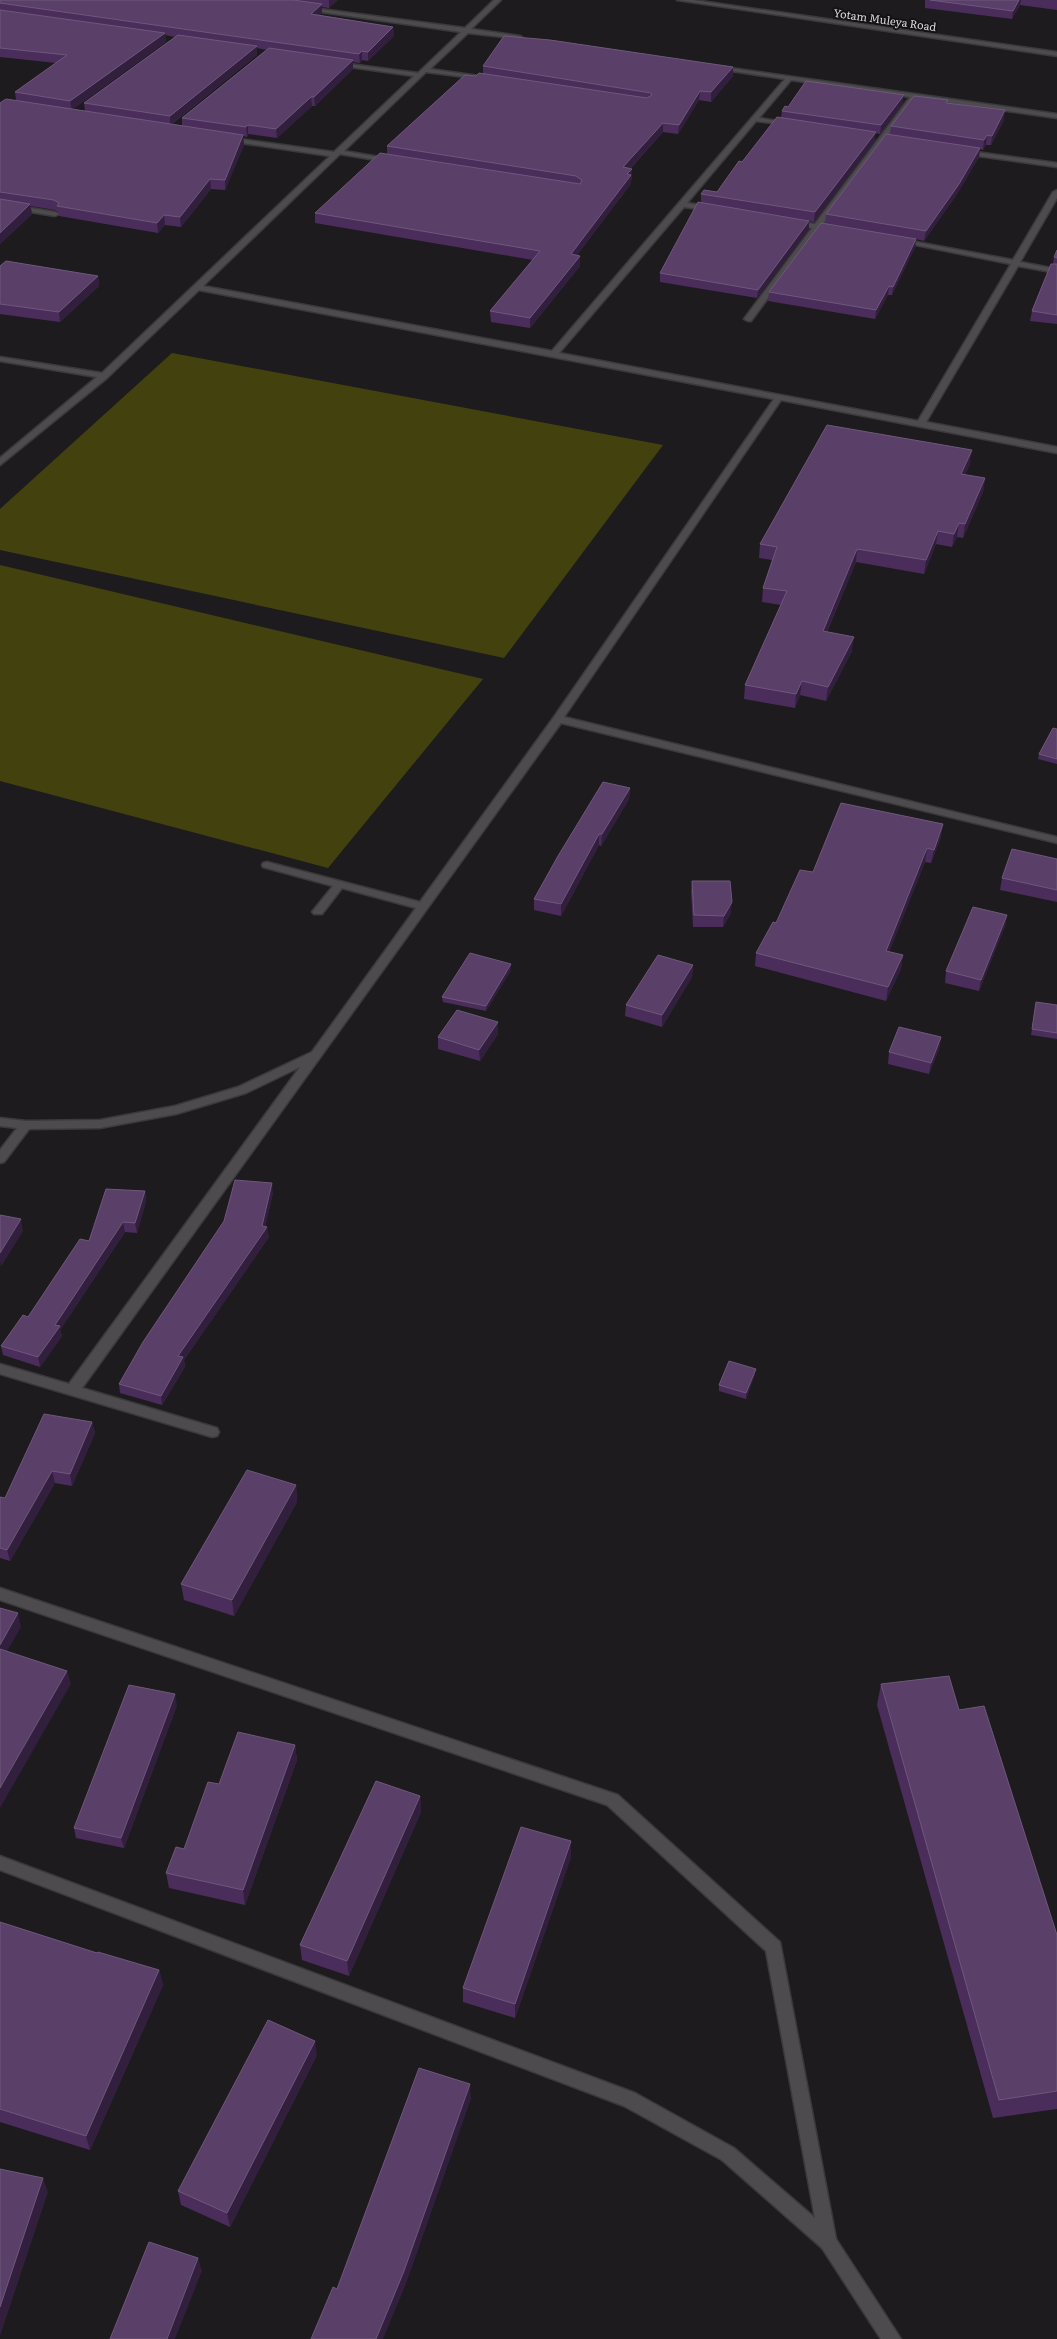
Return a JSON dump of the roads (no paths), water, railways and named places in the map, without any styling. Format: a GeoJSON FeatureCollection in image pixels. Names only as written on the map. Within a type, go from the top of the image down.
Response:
{"type":"FeatureCollection","features":[{"type":"Feature","properties":{"kind":"street"},"geometry":{"type":"LineString","coordinates":[[0,462],[104,376],[498,0]]}},
{"type":"Feature","properties":{"kind":"street","name":"Yotam Muleya Road"},"geometry":{"type":"LineString","coordinates":[[680,0],[1057,54]]}},
{"type":"Feature","properties":{"kind":"street"},"geometry":{"type":"LineString","coordinates":[[720,6],[726,0]]}},
{"type":"Feature","properties":{"kind":"street"},"geometry":{"type":"LineString","coordinates":[[295,7],[525,39]]}},
{"type":"Feature","properties":{"kind":"street"},"geometry":{"type":"LineString","coordinates":[[325,61],[483,79]]}},
{"type":"Feature","properties":{"kind":"street"},"geometry":{"type":"LineString","coordinates":[[711,66],[1057,116]]}},
{"type":"Feature","properties":{"kind":"street"},"geometry":{"type":"LineString","coordinates":[[553,354],[789,78]]}},
{"type":"Feature","properties":{"kind":"street"},"geometry":{"type":"LineString","coordinates":[[748,319],[914,96]]}},
{"type":"Feature","properties":{"kind":"street"},"geometry":{"type":"LineString","coordinates":[[754,119],[793,125]]}},
{"type":"Feature","properties":{"kind":"street"},"geometry":{"type":"LineString","coordinates":[[220,137],[398,162]]}},
{"type":"Feature","properties":{"kind":"street"},"geometry":{"type":"LineString","coordinates":[[872,138],[891,141]]}},
{"type":"Feature","properties":{"kind":"street"},"geometry":{"type":"LineString","coordinates":[[959,151],[1057,165]]}},
{"type":"Feature","properties":{"kind":"street"},"geometry":{"type":"LineString","coordinates":[[921,424],[1057,192]]}},
{"type":"Feature","properties":{"kind":"street"},"geometry":{"type":"LineString","coordinates":[[682,204],[720,210]]}},
{"type":"Feature","properties":{"kind":"street"},"geometry":{"type":"LineString","coordinates":[[0,205],[55,214]]}},
{"type":"Feature","properties":{"kind":"street"},"geometry":{"type":"LineString","coordinates":[[788,222],[846,232]]}},
{"type":"Feature","properties":{"kind":"street"},"geometry":{"type":"LineString","coordinates":[[894,240],[1057,271]]}},
{"type":"Feature","properties":{"kind":"street"},"geometry":{"type":"LineString","coordinates":[[198,287],[1057,450]]}},
{"type":"Feature","properties":{"kind":"street"},"geometry":{"type":"LineString","coordinates":[[0,358],[104,376]]}},
{"type":"Feature","properties":{"kind":"street"},"geometry":{"type":"LineString","coordinates":[[72,1391],[558,719],[778,397]]}},
{"type":"Feature","properties":{"kind":"street"},"geometry":{"type":"LineString","coordinates":[[558,719],[1057,840]]}},
{"type":"Feature","properties":{"kind":"street"},"geometry":{"type":"LineString","coordinates":[[267,865],[422,906]]}},
{"type":"Feature","properties":{"kind":"street"},"geometry":{"type":"LineString","coordinates":[[318,912],[340,884]]}},
{"type":"Feature","properties":{"kind":"street"},"geometry":{"type":"LineString","coordinates":[[0,1122],[26,1125],[100,1124],[176,1110],[242,1090],[316,1055]]}},
{"type":"Feature","properties":{"kind":"street"},"geometry":{"type":"LineString","coordinates":[[0,1159],[26,1125]]}},
{"type":"Feature","properties":{"kind":"street"},"geometry":{"type":"LineString","coordinates":[[0,1369],[212,1432]]}},
{"type":"Feature","properties":{"kind":"street"},"geometry":{"type":"LineString","coordinates":[[0,1594],[612,1800],[774,1947],[828,2242]]}},
{"type":"Feature","properties":{"kind":"street"},"geometry":{"type":"LineString","coordinates":[[0,1863],[629,2100],[728,2154],[828,2242],[892,2339]]}}]}
